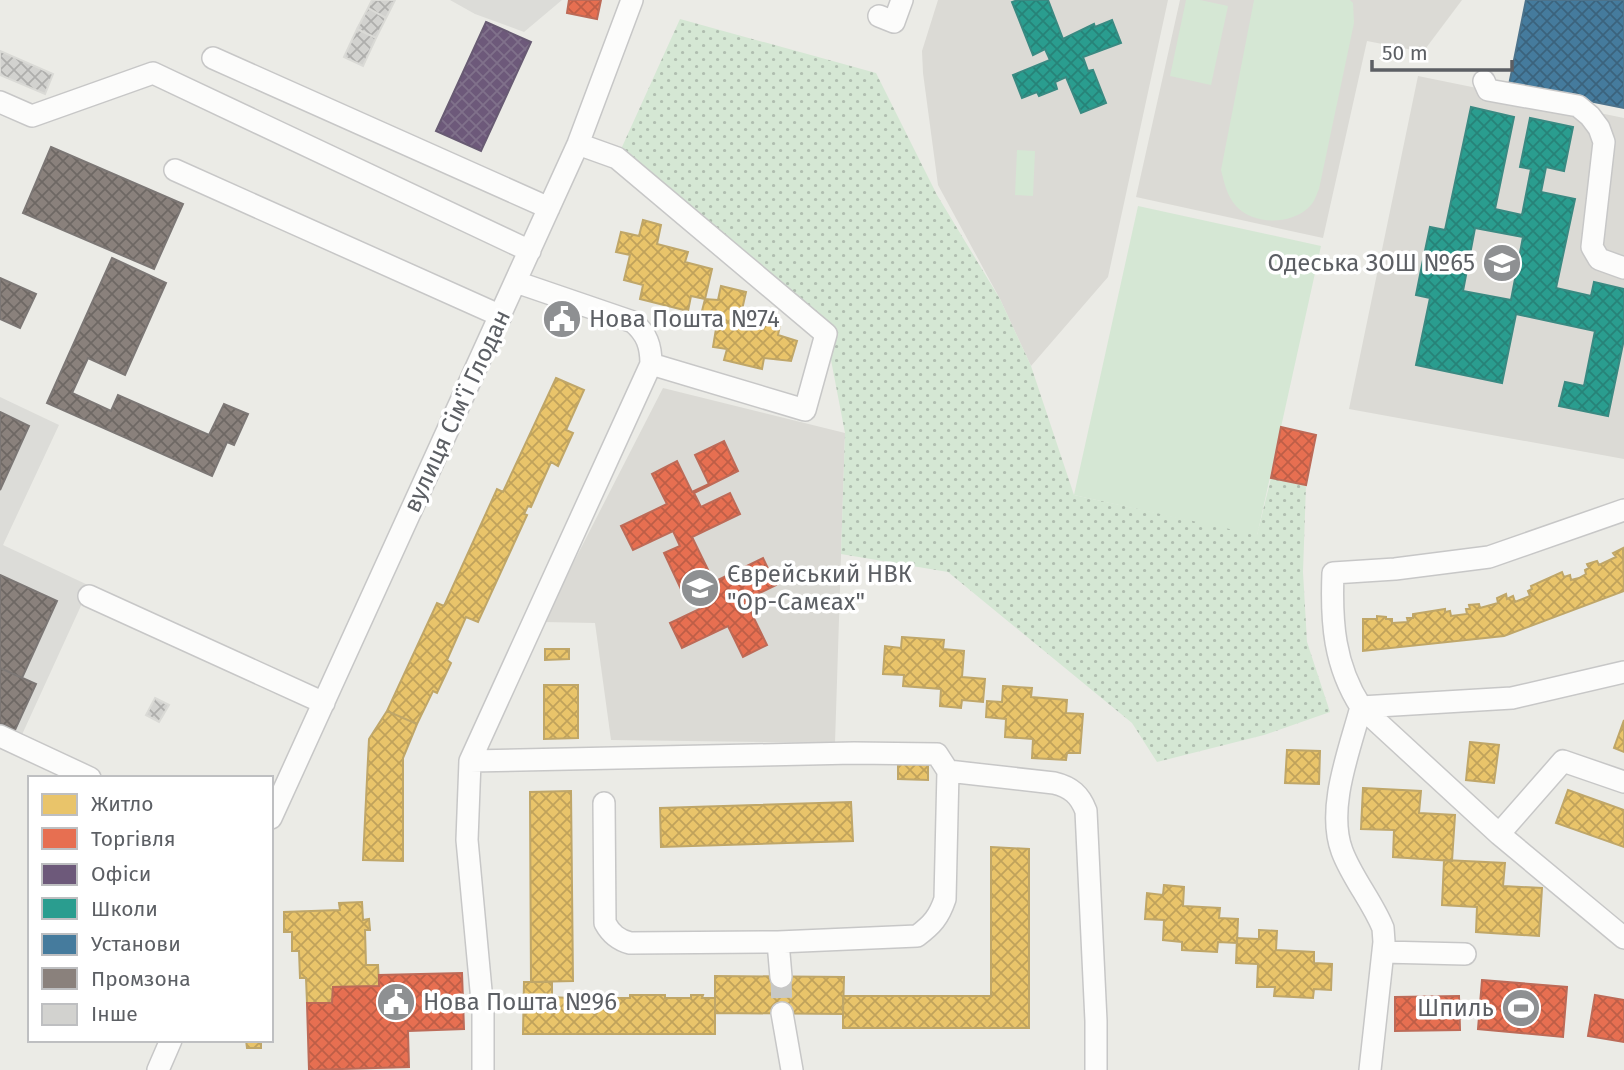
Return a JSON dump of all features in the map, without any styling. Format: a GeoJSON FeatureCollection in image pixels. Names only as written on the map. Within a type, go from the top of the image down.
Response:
{"type":"FeatureCollection","features":[{"type":"Feature","properties":{"kind":"street","name":"вулиця Сім'ї Глодан"},"geometry":{"type":"LineString","coordinates":[[273,814],[578,144],[632,0]]}},
{"type":"Feature","properties":{"kind":"street"},"geometry":{"type":"LineString","coordinates":[[878,16],[894,22],[902,0]]}},
{"type":"Feature","properties":{"kind":"street"},"geometry":{"type":"LineString","coordinates":[[213,58],[549,208]]}},
{"type":"Feature","properties":{"kind":"street"},"geometry":{"type":"LineString","coordinates":[[0,102],[33,116],[153,74],[530,251]]}},
{"type":"Feature","properties":{"kind":"street"},"geometry":{"type":"LineString","coordinates":[[1484,80],[1488,90],[1578,106],[1599,128],[1604,142],[1592,247],[1599,259],[1624,268]]}},
{"type":"Feature","properties":{"kind":"street"},"geometry":{"type":"LineString","coordinates":[[578,144],[617,159],[826,334],[805,410],[650,364]]}},
{"type":"Feature","properties":{"kind":"street"},"geometry":{"type":"LineString","coordinates":[[174,170],[501,316]]}},
{"type":"Feature","properties":{"kind":"street"},"geometry":{"type":"LineString","coordinates":[[483,1070],[483,1012],[467,840],[470,761],[650,364],[648,341],[642,330],[633,322],[516,282]]}},
{"type":"Feature","properties":{"kind":"street"},"geometry":{"type":"LineString","coordinates":[[1624,510],[1489,557],[1395,569],[1334,573],[1332,615],[1347,685],[1361,707],[1499,834],[1624,938]]}},
{"type":"Feature","properties":{"kind":"street"},"geometry":{"type":"LineString","coordinates":[[89,596],[324,703]]}},
{"type":"Feature","properties":{"kind":"street"},"geometry":{"type":"LineString","coordinates":[[1361,707],[1512,698],[1624,672]]}},
{"type":"Feature","properties":{"kind":"street"},"geometry":{"type":"LineString","coordinates":[[1361,707],[1339,793],[1338,835],[1342,851],[1383,928],[1383,952],[1370,1070]]}},
{"type":"Feature","properties":{"kind":"street"},"geometry":{"type":"LineString","coordinates":[[0,736],[86,776]]}},
{"type":"Feature","properties":{"kind":"street"},"geometry":{"type":"LineString","coordinates":[[470,761],[937,754],[948,771],[945,899],[940,914],[930,927],[917,936],[778,942],[630,943],[615,936],[605,923],[604,803]]}},
{"type":"Feature","properties":{"kind":"street"},"geometry":{"type":"LineString","coordinates":[[1499,834],[1563,761],[1624,782]]}},
{"type":"Feature","properties":{"kind":"street"},"geometry":{"type":"LineString","coordinates":[[948,771],[1065,785],[1082,800],[1086,811],[1096,1070]]}},
{"type":"Feature","properties":{"kind":"street"},"geometry":{"type":"LineString","coordinates":[[778,942],[781,977]]}},
{"type":"Feature","properties":{"kind":"street"},"geometry":{"type":"LineString","coordinates":[[1383,952],[1465,954]]}},
{"type":"Feature","properties":{"kind":"street"},"geometry":{"type":"LineString","coordinates":[[782,1013],[792,1070]]}},
{"type":"Feature","properties":{"kind":"shaded area"},"geometry":{"type":"Polygon","coordinates":[[[450,0],[562,0],[524,32],[475,14],[450,0]]]}},
{"type":"Feature","properties":{"kind":"shaded area"},"geometry":{"type":"Polygon","coordinates":[[[938,0],[1168,0],[1108,277],[1031,366],[1000,299],[938,185],[922,51],[938,0]]]}},
{"type":"Feature","properties":{"kind":"shaded area"},"geometry":{"type":"Polygon","coordinates":[[[1180,0],[1462,0],[1423,52],[1367,41],[1323,238],[1136,197],[1180,0]]]}},
{"type":"Feature","properties":{"kind":"shaded area","name":"Одеська ЗОШ №65"},"geometry":{"type":"Polygon","coordinates":[[[1418,76],[1624,118],[1624,459],[1349,409],[1418,76]]]}},
{"type":"Feature","properties":{"kind":"shaded area","name":"Єврейський НВК \"Ор-Самєах\""},"geometry":{"type":"Polygon","coordinates":[[[663,388],[845,433],[835,743],[611,740],[595,623],[543,622],[663,388]]]}},
{"type":"Feature","properties":{"kind":"shaded area"},"geometry":{"type":"Polygon","coordinates":[[[0,397],[59,425],[3,545],[90,586],[20,739],[0,729],[0,397]]]}},
{"type":"Feature","properties":{"kind":"green space"},"geometry":{"type":"Polygon","coordinates":[[[1186,0],[1228,6],[1211,85],[1170,76],[1186,0]]]}},
{"type":"Feature","properties":{"kind":"green space"},"geometry":{"type":"Polygon","coordinates":[[[1254,0],[1350,0],[1353,3],[1354,23],[1319,189],[1308,208],[1292,218],[1282,220],[1252,217],[1243,212],[1230,198],[1221,170],[1254,0]]]}},
{"type":"Feature","properties":{"kind":"green space"},"geometry":{"type":"Polygon","coordinates":[[[680,19],[876,73],[937,195],[1000,299],[1031,366],[1074,495],[1257,535],[1271,478],[1306,485],[1303,572],[1307,642],[1330,712],[1264,735],[1157,762],[1132,723],[948,572],[841,554],[845,433],[826,334],[617,158],[680,19]]]}},
{"type":"Feature","properties":{"kind":"green space"},"geometry":{"type":"Polygon","coordinates":[[[1017,150],[1035,151],[1033,196],[1015,195],[1017,150]]]}},
{"type":"Feature","properties":{"kind":"green space"},"geometry":{"type":"Polygon","coordinates":[[[1138,206],[1321,246],[1257,536],[1074,495],[1138,206]]]}},
{"type":"Feature","properties":{"kind":"building: Житло"},"geometry":{"type":"Polygon","coordinates":[[[643,220],[661,225],[657,244],[688,252],[685,262],[712,269],[705,299],[691,296],[688,311],[640,299],[643,285],[624,280],[630,255],[616,252],[621,232],[639,236],[643,220]]]}},
{"type":"Feature","properties":{"kind":"building: Житло"},"geometry":{"type":"Polygon","coordinates":[[[721,286],[746,292],[741,314],[780,325],[778,335],[797,341],[791,361],[764,358],[762,369],[724,360],[727,349],[713,347],[717,323],[700,319],[705,299],[718,300],[721,286]]]}},
{"type":"Feature","properties":{"kind":"building: Житло"},"geometry":{"type":"Polygon","coordinates":[[[556,378],[584,390],[566,430],[573,433],[558,466],[551,462],[531,507],[528,506],[524,514],[527,515],[478,622],[466,617],[447,660],[451,663],[437,693],[433,691],[417,724],[387,711],[437,603],[444,606],[497,489],[503,492],[556,378]]]}},
{"type":"Feature","properties":{"kind":"building: Житло"},"geometry":{"type":"Polygon","coordinates":[[[1623,548],[1624,591],[1504,636],[1363,651],[1363,619],[1377,619],[1377,616],[1392,619],[1392,623],[1408,622],[1407,618],[1413,618],[1413,614],[1445,609],[1445,612],[1450,611],[1451,616],[1467,614],[1469,605],[1479,604],[1480,608],[1498,603],[1497,598],[1506,594],[1507,599],[1513,596],[1515,602],[1530,596],[1528,591],[1532,589],[1531,586],[1562,572],[1564,577],[1570,575],[1571,580],[1579,578],[1586,574],[1585,570],[1589,568],[1587,564],[1597,561],[1599,565],[1616,557],[1613,553],[1623,548]]]}},
{"type":"Feature","properties":{"kind":"building: Житло"},"geometry":{"type":"Polygon","coordinates":[[[902,637],[944,640],[943,649],[964,651],[962,677],[985,679],[983,702],[962,700],[961,708],[940,706],[941,689],[903,686],[904,675],[883,674],[885,646],[901,648],[902,637]]]}},
{"type":"Feature","properties":{"kind":"building: Житло"},"geometry":{"type":"Polygon","coordinates":[[[545,649],[569,649],[569,659],[545,660],[545,649]]]}},
{"type":"Feature","properties":{"kind":"building: Житло"},"geometry":{"type":"Polygon","coordinates":[[[544,685],[578,685],[578,738],[544,739],[544,685]]]}},
{"type":"Feature","properties":{"kind":"building: Житло"},"geometry":{"type":"Polygon","coordinates":[[[1003,686],[1032,688],[1031,697],[1067,700],[1066,713],[1083,714],[1080,753],[1067,753],[1066,760],[1032,758],[1033,739],[1005,737],[1006,719],[986,717],[987,701],[1002,702],[1003,686]]]}},
{"type":"Feature","properties":{"kind":"building: Житло"},"geometry":{"type":"Polygon","coordinates":[[[387,711],[417,724],[403,758],[403,861],[363,860],[369,739],[387,711]]]}},
{"type":"Feature","properties":{"kind":"building: Житло"},"geometry":{"type":"Polygon","coordinates":[[[1624,720],[1624,752],[1614,748],[1624,720]]]}},
{"type":"Feature","properties":{"kind":"building: Житло"},"geometry":{"type":"Polygon","coordinates":[[[1470,742],[1499,745],[1494,783],[1466,780],[1470,742]]]}},
{"type":"Feature","properties":{"kind":"building: Житло"},"geometry":{"type":"Polygon","coordinates":[[[1287,750],[1320,751],[1319,784],[1285,783],[1287,750]]]}},
{"type":"Feature","properties":{"kind":"building: Житло"},"geometry":{"type":"Polygon","coordinates":[[[898,763],[928,763],[928,780],[898,779],[898,763]]]}},
{"type":"Feature","properties":{"kind":"building: Житло"},"geometry":{"type":"Polygon","coordinates":[[[1363,788],[1421,791],[1419,813],[1455,815],[1452,861],[1393,857],[1394,830],[1361,829],[1363,788]]]}},
{"type":"Feature","properties":{"kind":"building: Житло"},"geometry":{"type":"Polygon","coordinates":[[[1568,790],[1624,810],[1624,847],[1556,823],[1568,790]]]}},
{"type":"Feature","properties":{"kind":"building: Житло"},"geometry":{"type":"Polygon","coordinates":[[[571,791],[573,981],[531,982],[530,792],[571,791]]]}},
{"type":"Feature","properties":{"kind":"building: Житло"},"geometry":{"type":"Polygon","coordinates":[[[851,802],[853,841],[661,847],[660,808],[851,802]]]}},
{"type":"Feature","properties":{"kind":"building: Житло"},"geometry":{"type":"Polygon","coordinates":[[[991,847],[1029,849],[1029,1028],[843,1028],[843,996],[991,996],[991,847]]]}},
{"type":"Feature","properties":{"kind":"building: Житло"},"geometry":{"type":"Polygon","coordinates":[[[1444,860],[1505,863],[1503,886],[1542,888],[1539,936],[1476,932],[1477,907],[1442,905],[1444,860]]]}},
{"type":"Feature","properties":{"kind":"building: Житло"},"geometry":{"type":"Polygon","coordinates":[[[1164,885],[1184,887],[1183,906],[1220,908],[1219,918],[1238,919],[1237,943],[1218,942],[1217,952],[1182,950],[1182,942],[1163,940],[1164,920],[1145,919],[1147,893],[1163,895],[1164,885]]]}},
{"type":"Feature","properties":{"kind":"building: Житло"},"geometry":{"type":"Polygon","coordinates":[[[362,902],[363,920],[369,919],[370,930],[365,930],[366,965],[378,965],[379,986],[333,987],[332,1003],[307,1003],[306,978],[300,978],[299,951],[292,951],[292,932],[284,932],[284,912],[340,910],[339,903],[362,902]]]}},
{"type":"Feature","properties":{"kind":"building: Житло"},"geometry":{"type":"Polygon","coordinates":[[[1259,930],[1277,931],[1276,950],[1314,952],[1314,963],[1332,964],[1331,990],[1314,989],[1313,998],[1274,996],[1275,987],[1257,987],[1258,964],[1236,963],[1237,938],[1259,939],[1259,930]]]}},
{"type":"Feature","properties":{"kind":"building: Житло"},"geometry":{"type":"Polygon","coordinates":[[[715,976],[844,977],[843,1014],[715,1013],[715,976]]]}},
{"type":"Feature","properties":{"kind":"building: Житло"},"geometry":{"type":"Polygon","coordinates":[[[524,982],[552,982],[552,997],[604,995],[604,998],[630,998],[630,995],[665,995],[665,998],[691,998],[691,995],[703,995],[702,998],[715,998],[715,1034],[523,1034],[524,982]]]}},
{"type":"Feature","properties":{"kind":"building: Житло"},"geometry":{"type":"Polygon","coordinates":[[[246,1042],[261,1042],[261,1048],[247,1048],[246,1042]]]}},
{"type":"Feature","properties":{"kind":"building: Торгівля"},"geometry":{"type":"Polygon","coordinates":[[[569,0],[601,0],[597,19],[567,13],[569,0]]]}},
{"type":"Feature","properties":{"kind":"building: Торгівля"},"geometry":{"type":"Polygon","coordinates":[[[1281,427],[1316,435],[1306,485],[1271,478],[1281,427]]]}},
{"type":"Feature","properties":{"kind":"building: Торгівля"},"geometry":{"type":"Polygon","coordinates":[[[724,441],[738,471],[694,493],[701,507],[730,493],[740,514],[692,537],[714,582],[763,558],[776,585],[745,600],[767,645],[743,657],[728,626],[682,648],[670,623],[708,605],[702,592],[686,600],[664,553],[680,546],[673,531],[633,550],[621,526],[667,504],[652,474],[677,461],[692,492],[709,484],[695,455],[724,441]]]}},
{"type":"Feature","properties":{"kind":"building: Торгівля"},"geometry":{"type":"Polygon","coordinates":[[[462,973],[464,1029],[408,1031],[409,1067],[309,1070],[307,1003],[332,1003],[333,987],[379,986],[379,975],[462,973]]]}},
{"type":"Feature","properties":{"kind":"building: Торгівля"},"geometry":{"type":"Polygon","coordinates":[[[1482,980],[1567,987],[1563,1037],[1478,1029],[1482,980]]]}},
{"type":"Feature","properties":{"kind":"building: Торгівля"},"geometry":{"type":"Polygon","coordinates":[[[1595,995],[1624,1000],[1624,1042],[1588,1036],[1595,995]]]}},
{"type":"Feature","properties":{"kind":"building: Торгівля"},"geometry":{"type":"Polygon","coordinates":[[[1459,996],[1460,1030],[1395,1031],[1395,997],[1459,996]]]}},
{"type":"Feature","properties":{"kind":"building: Офіси"},"geometry":{"type":"Polygon","coordinates":[[[486,22],[531,42],[481,151],[436,131],[486,22]]]}},
{"type":"Feature","properties":{"kind":"building: Школи"},"geometry":{"type":"Polygon","coordinates":[[[1048,0],[1063,39],[1094,24],[1095,27],[1112,20],[1121,43],[1083,57],[1088,71],[1093,70],[1106,103],[1081,113],[1066,77],[1055,82],[1057,89],[1039,96],[1037,92],[1022,98],[1013,75],[1050,60],[1045,49],[1033,55],[1012,2],[1048,0]]]}},
{"type":"Feature","properties":{"kind":"building: Школи"},"geometry":{"type":"Polygon","coordinates":[[[1471,107],[1514,117],[1495,209],[1522,215],[1531,169],[1520,167],[1530,118],[1573,127],[1564,171],[1546,167],[1541,192],[1575,199],[1556,288],[1591,296],[1594,282],[1624,289],[1624,339],[1608,416],[1559,406],[1565,382],[1584,386],[1595,331],[1516,314],[1502,383],[1416,365],[1430,298],[1416,295],[1430,227],[1445,230],[1471,107]],[[1475,228],[1463,291],[1511,300],[1523,237],[1475,228]]]}},
{"type":"Feature","properties":{"kind":"building: Установи"},"geometry":{"type":"Polygon","coordinates":[[[1526,0],[1624,0],[1624,108],[1509,85],[1526,0]]]}},
{"type":"Feature","properties":{"kind":"building: Промзона"},"geometry":{"type":"Polygon","coordinates":[[[51,147],[183,204],[154,269],[23,213],[51,147]]]}},
{"type":"Feature","properties":{"kind":"building: Промзона"},"geometry":{"type":"Polygon","coordinates":[[[112,258],[166,283],[125,375],[88,358],[72,393],[111,411],[118,395],[209,435],[224,404],[248,414],[234,445],[227,442],[212,476],[47,403],[112,258]]]}},
{"type":"Feature","properties":{"kind":"building: Промзона"},"geometry":{"type":"Polygon","coordinates":[[[0,278],[36,294],[20,328],[0,319],[0,278]]]}},
{"type":"Feature","properties":{"kind":"building: Промзона"},"geometry":{"type":"Polygon","coordinates":[[[0,412],[29,426],[0,490],[0,412]]]}},
{"type":"Feature","properties":{"kind":"building: Промзона"},"geometry":{"type":"Polygon","coordinates":[[[0,575],[57,601],[22,678],[0,668],[0,575]]]}},
{"type":"Feature","properties":{"kind":"building: Промзона"},"geometry":{"type":"Polygon","coordinates":[[[0,668],[36,684],[15,730],[0,723],[0,668]]]}},
{"type":"Feature","properties":{"kind":"building: Інше"},"geometry":{"type":"Polygon","coordinates":[[[372,0],[395,0],[386,18],[368,8],[372,0]]]}},
{"type":"Feature","properties":{"kind":"building: Інше"},"geometry":{"type":"Polygon","coordinates":[[[368,8],[386,18],[376,38],[357,29],[368,8]]]}},
{"type":"Feature","properties":{"kind":"building: Інше"},"geometry":{"type":"Polygon","coordinates":[[[357,29],[376,38],[363,66],[344,57],[357,29]]]}},
{"type":"Feature","properties":{"kind":"building: Інше"},"geometry":{"type":"Polygon","coordinates":[[[0,51],[53,74],[45,94],[0,75],[0,51]]]}},
{"type":"Feature","properties":{"kind":"building: Інше"},"geometry":{"type":"Polygon","coordinates":[[[155,698],[169,705],[159,722],[146,715],[155,698]]]}},
{"type":"Feature","properties":{"kind":"tunnel"},"geometry":{"type":"LineString","coordinates":[[781,977],[782,1013]]}},
{"type":"Feature","properties":{"kind":"place","name":"Одеська ЗОШ №65"},"geometry":{"type":"Point","coordinates":[1502,263]}},
{"type":"Feature","properties":{"kind":"place","name":"Нова Пошта №74"},"geometry":{"type":"Point","coordinates":[562,319]}},
{"type":"Feature","properties":{"kind":"place","name":"Єврейський НВК \"Ор-Самєах\""},"geometry":{"type":"Point","coordinates":[700,588]}},
{"type":"Feature","properties":{"kind":"place","name":"Нова Пошта №96"},"geometry":{"type":"Point","coordinates":[396,1002]}},
{"type":"Feature","properties":{"kind":"place","name":"Шпиль"},"geometry":{"type":"Point","coordinates":[1521,1008]}}]}
